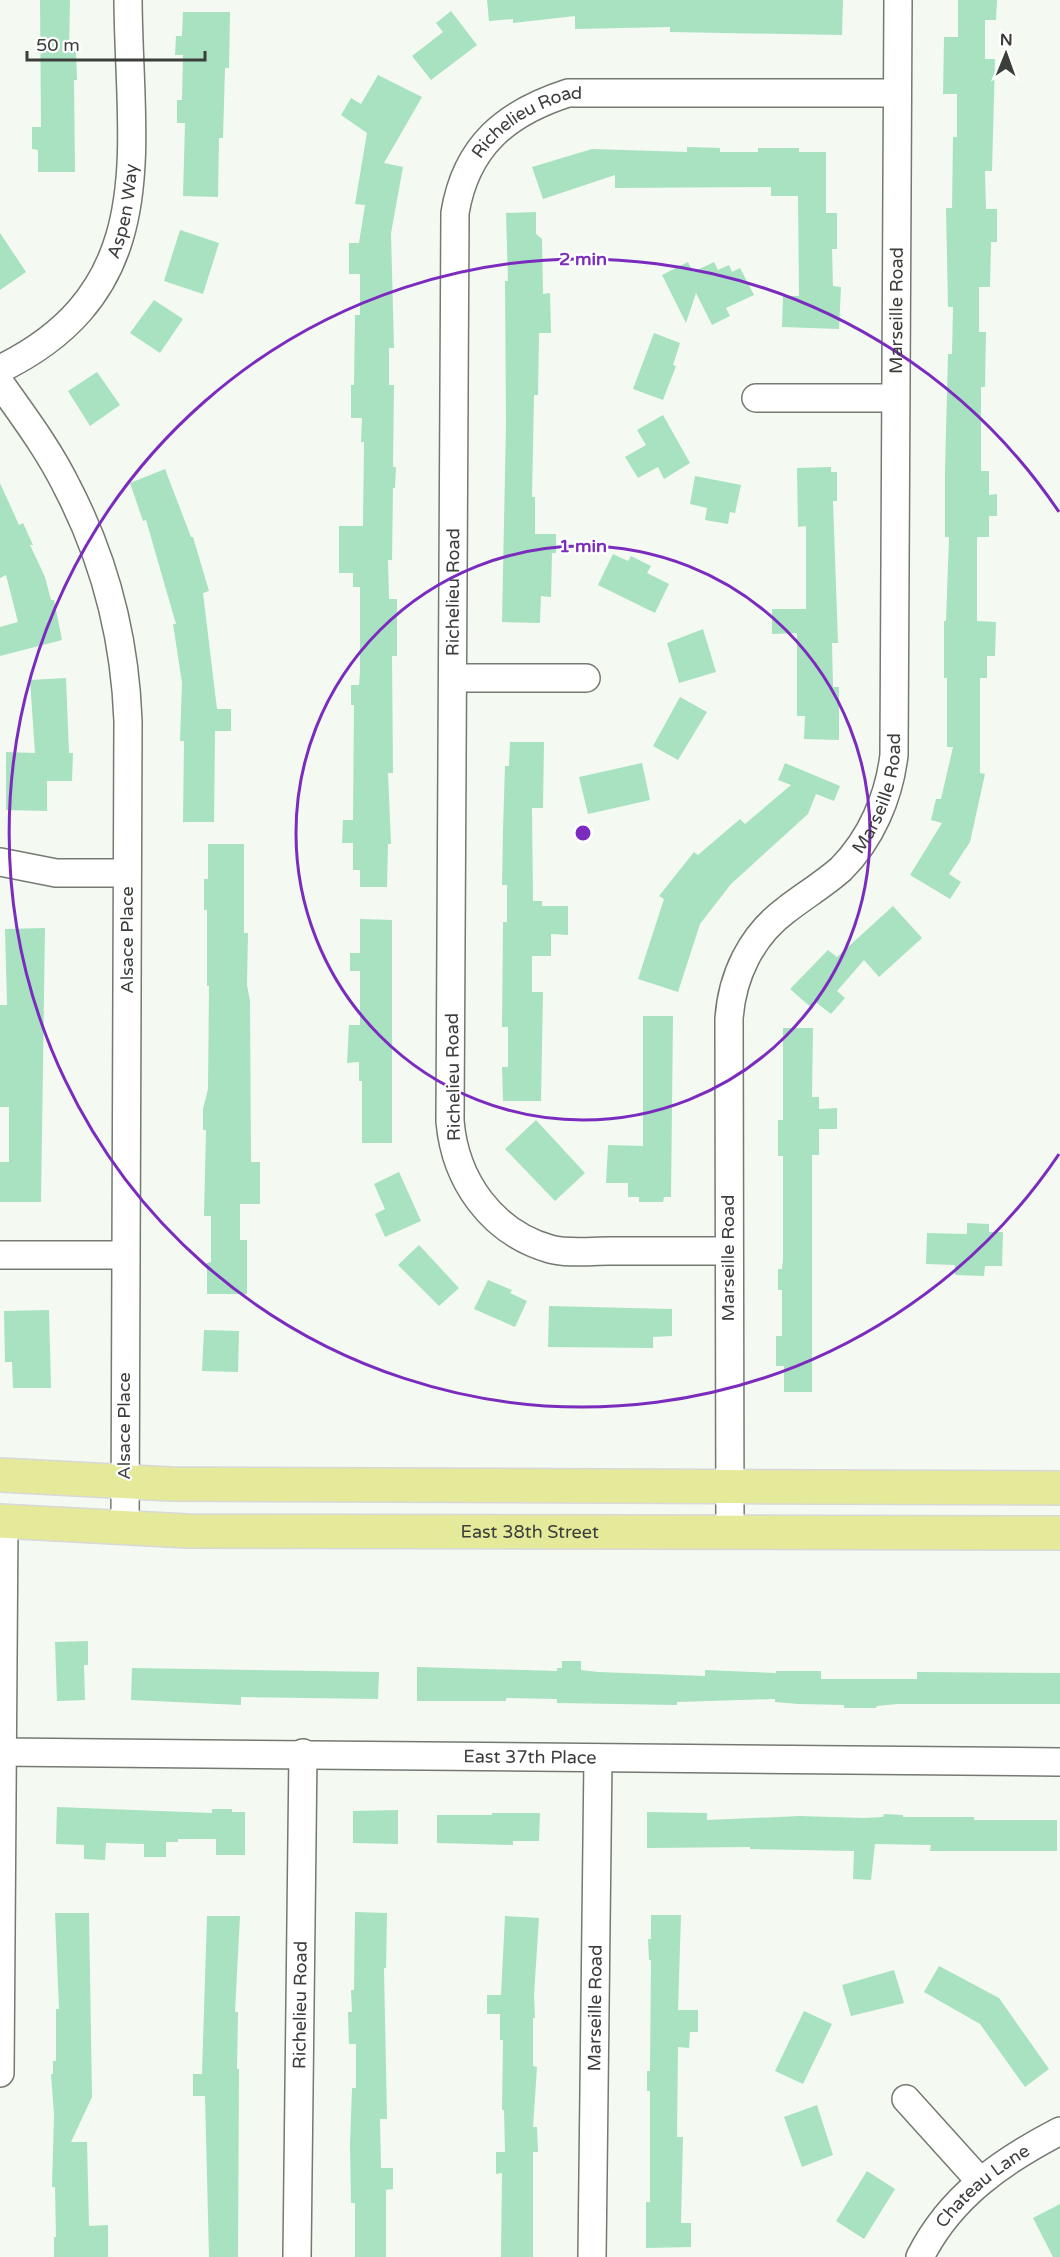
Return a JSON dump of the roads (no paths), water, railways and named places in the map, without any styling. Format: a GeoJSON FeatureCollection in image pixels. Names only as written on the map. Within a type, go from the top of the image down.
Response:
{"type":"FeatureCollection","features":[{"type":"Feature","properties":{"kind":"main road"},"geometry":{"type":"LineString","coordinates":[[0,1475],[170,1484],[1060,1488]]}},
{"type":"Feature","properties":{"kind":"main road","name":"East 38th Street"},"geometry":{"type":"LineString","coordinates":[[2,1521],[187,1531],[1060,1533]]}},
{"type":"Feature","properties":{"kind":"street","name":"Aspen Way"},"geometry":{"type":"LineString","coordinates":[[0,369],[42,344],[82,305],[112,258],[124,225],[131,188],[133,152],[128,0]]}},
{"type":"Feature","properties":{"kind":"street","name":"Marseille Road"},"geometry":{"type":"LineString","coordinates":[[730,1533],[728,1251],[731,996],[738,975],[754,943],[768,925],[841,868],[856,851],[880,810],[893,768],[895,93],[898,0]]}},
{"type":"Feature","properties":{"kind":"street","name":"Richelieu Road"},"geometry":{"type":"LineString","coordinates":[[728,1251],[572,1252],[551,1249],[530,1242],[510,1230],[485,1208],[467,1182],[454,1148],[450,1121],[455,213],[465,176],[486,141],[518,113],[537,103],[578,91],[895,93]]}},
{"type":"Feature","properties":{"kind":"street","name":"Alsace Place"},"geometry":{"type":"LineString","coordinates":[[0,383],[44,446],[67,486],[91,539],[109,593],[121,645],[127,701],[128,873],[125,1528]]}},
{"type":"Feature","properties":{"kind":"street"},"geometry":{"type":"LineString","coordinates":[[756,398],[895,398]]}},
{"type":"Feature","properties":{"kind":"street"},"geometry":{"type":"LineString","coordinates":[[453,678],[586,678]]}},
{"type":"Feature","properties":{"kind":"street"},"geometry":{"type":"LineString","coordinates":[[0,862],[56,873],[128,873]]}},
{"type":"Feature","properties":{"kind":"street"},"geometry":{"type":"LineString","coordinates":[[0,1255],[125,1255]]}},
{"type":"Feature","properties":{"kind":"street"},"geometry":{"type":"LineString","coordinates":[[0,2073],[2,1521]]}},
{"type":"Feature","properties":{"kind":"street","name":"East 37th Place"},"geometry":{"type":"LineString","coordinates":[[1,1752],[303,1753],[1060,1762]]}},
{"type":"Feature","properties":{"kind":"street","name":"Richelieu Road"},"geometry":{"type":"LineString","coordinates":[[297,2257],[303,1753]]}},
{"type":"Feature","properties":{"kind":"street","name":"Marseille Road"},"geometry":{"type":"LineString","coordinates":[[592,2257],[598,1758]]}},
{"type":"Feature","properties":{"kind":"street"},"geometry":{"type":"LineString","coordinates":[[906,2099],[980,2181]]}},
{"type":"Feature","properties":{"kind":"street","name":"Chateau Lane"},"geometry":{"type":"LineString","coordinates":[[920,2257],[949,2213],[980,2181],[1017,2154],[1060,2131]]}}]}
